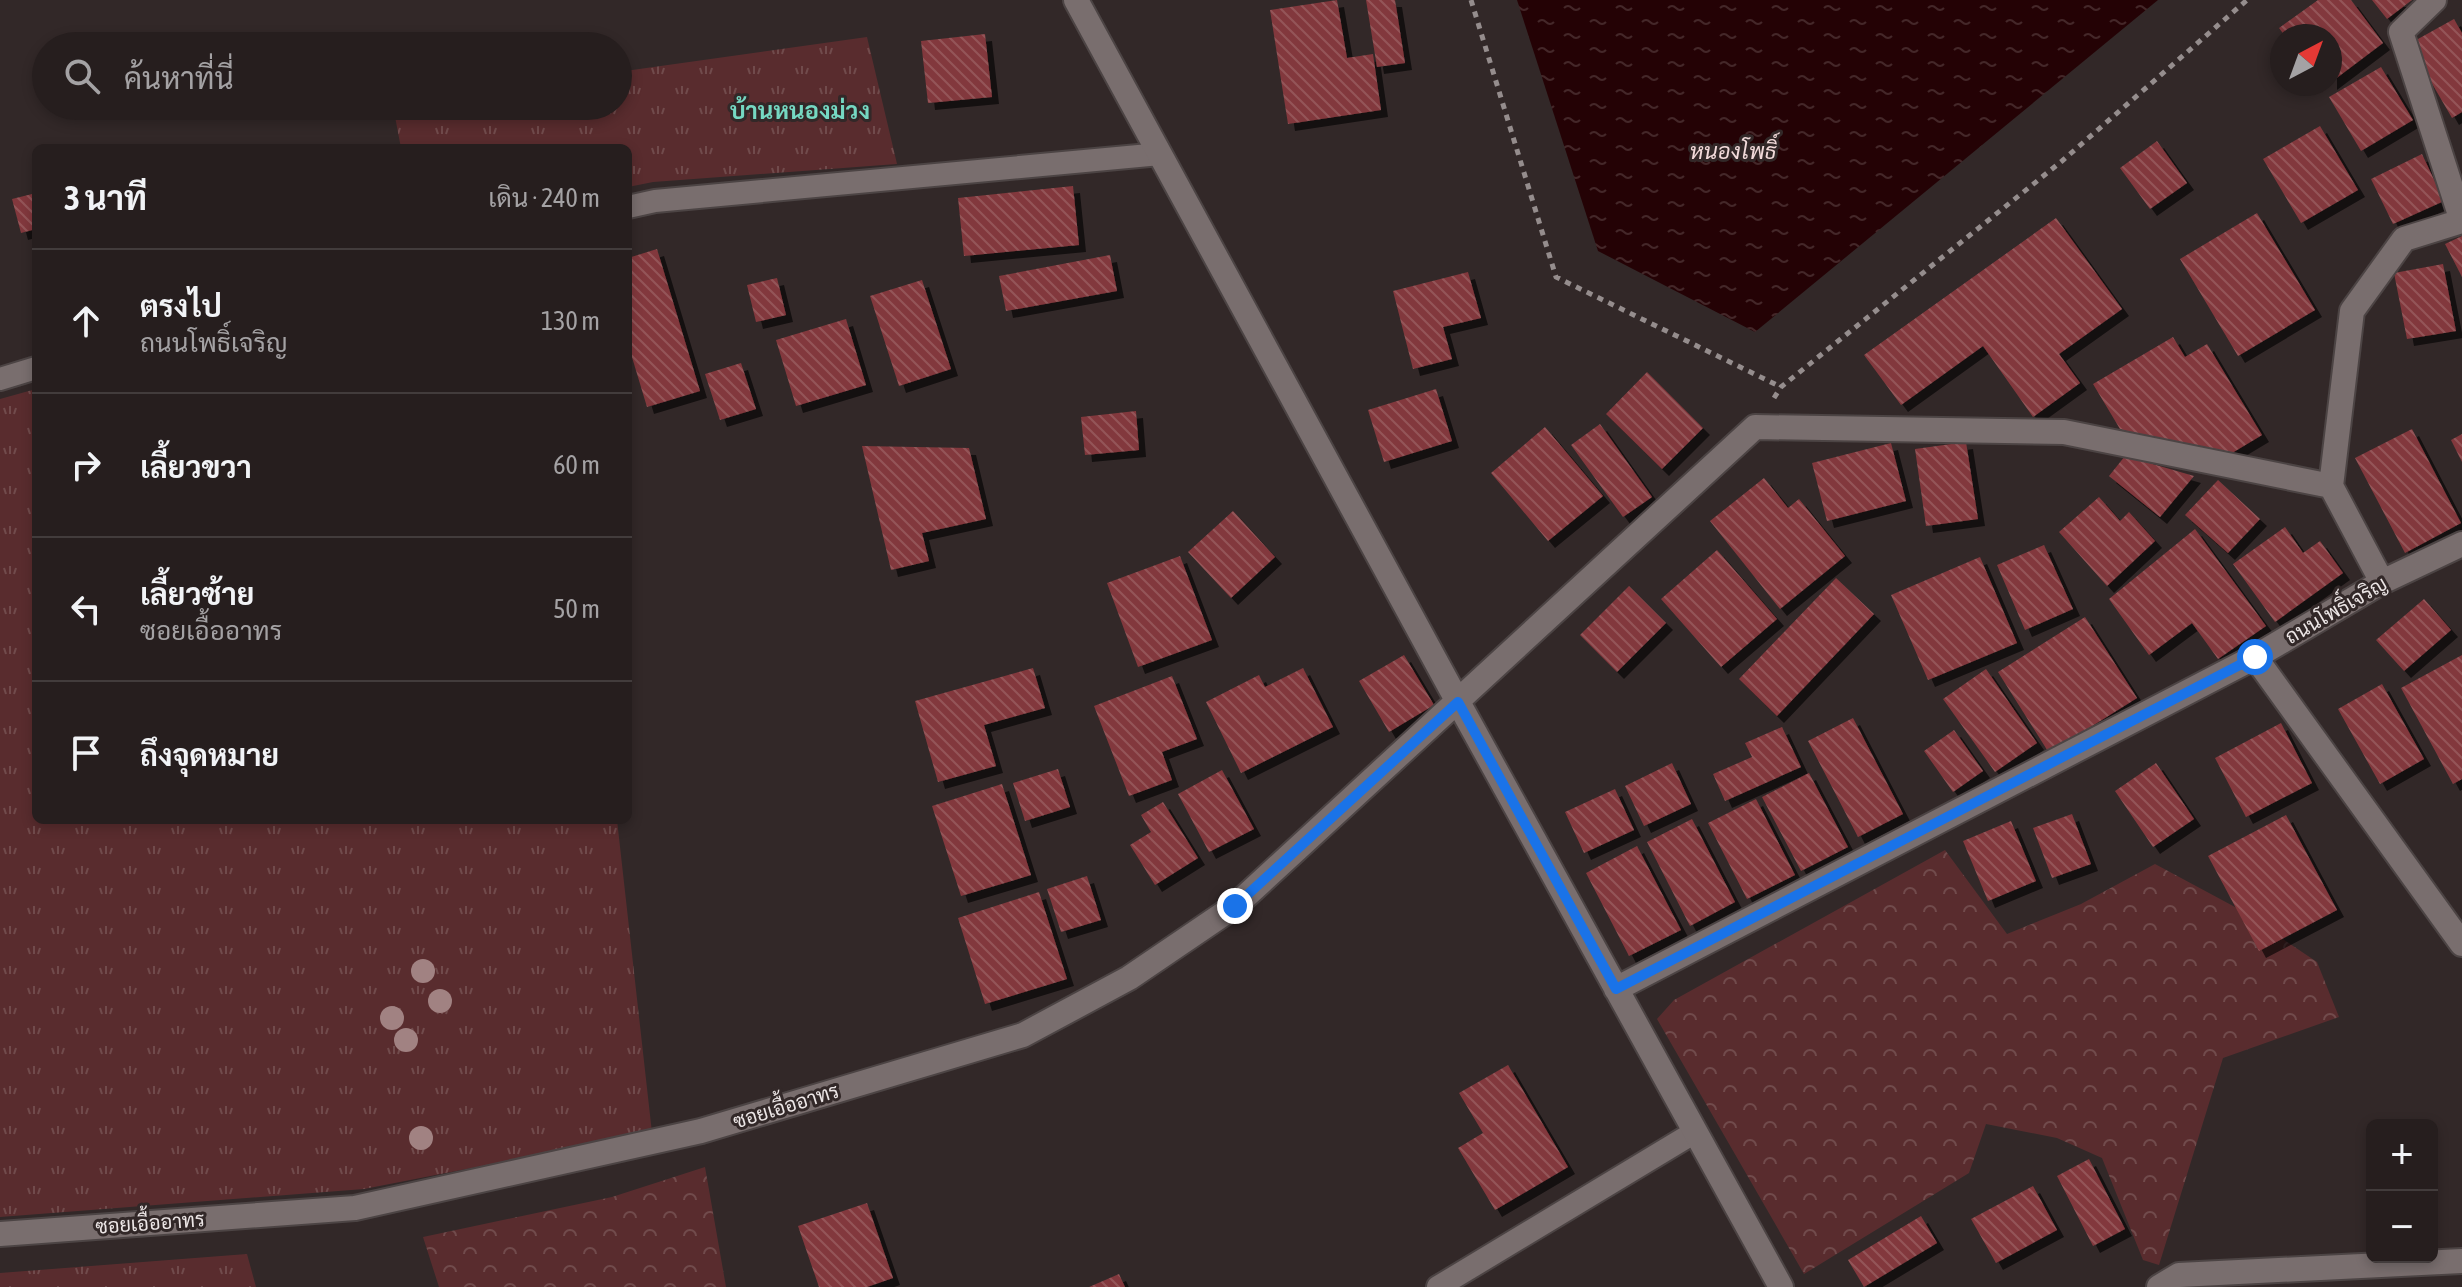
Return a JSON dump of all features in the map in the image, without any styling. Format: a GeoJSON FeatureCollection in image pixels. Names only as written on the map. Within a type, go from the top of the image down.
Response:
{"type":"FeatureCollection","features":[{"type":"Feature","properties":{"kind":"street"},"geometry":{"type":"LineString","coordinates":[[1076,0],[1781,1287]]}},
{"type":"Feature","properties":{"kind":"street"},"geometry":{"type":"LineString","coordinates":[[2382,582],[2331,486],[2352,311],[2404,239],[2462,221],[2401,32],[2434,0]]}},
{"type":"Feature","properties":{"kind":"street","name":"ซอยเอื้ออาทร"},"geometry":{"type":"LineString","coordinates":[[0,1234],[355,1208],[701,1131],[1023,1035],[1129,978],[1235,906],[1755,427],[2064,432],[2331,486]]}},
{"type":"Feature","properties":{"kind":"street","name":"ถนนโพธิ์เจริญ"},"geometry":{"type":"LineString","coordinates":[[1616,989],[2255,657],[2382,582],[2462,544]]}},
{"type":"Feature","properties":{"kind":"street"},"geometry":{"type":"LineString","coordinates":[[2255,657],[2462,944]]}},
{"type":"Feature","properties":{"kind":"street"},"geometry":{"type":"LineString","coordinates":[[2159,1287],[2179,1275],[2462,1261]]}},
{"type":"Feature","properties":{"kind":"lane"},"geometry":{"type":"LineString","coordinates":[[632,206],[655,201],[1160,154]]}},
{"type":"Feature","properties":{"kind":"lane"},"geometry":{"type":"LineString","coordinates":[[0,379],[32,369]]}},
{"type":"Feature","properties":{"kind":"lane"},"geometry":{"type":"LineString","coordinates":[[1438,1287],[1695,1132]]}},
{"type":"Feature","properties":{"kind":"path"},"geometry":{"type":"LineString","coordinates":[[1471,0],[1556,277],[1781,387],[2062,161],[2247,0]]}},
{"type":"Feature","properties":{"kind":"green space"},"geometry":{"type":"Polygon","coordinates":[[[867,37],[897,164],[653,182],[632,186],[632,144],[400,144],[396,120],[632,120],[632,70],[867,37]]]}},
{"type":"Feature","properties":{"kind":"green space"},"geometry":{"type":"Polygon","coordinates":[[[32,390],[32,824],[617,824],[652,1133],[364,1189],[0,1217],[0,399],[32,390]]]}},
{"type":"Feature","properties":{"kind":"green space"},"geometry":{"type":"Polygon","coordinates":[[[1945,850],[2007,934],[2081,904],[2155,864],[2235,907],[2317,962],[2339,1017],[2223,1058],[2159,1265],[2143,1260],[2102,1158],[2057,1138],[1986,1124],[1969,1173],[1804,1274],[1657,1019],[1674,1000],[1945,850]]]}},
{"type":"Feature","properties":{"kind":"green space"},"geometry":{"type":"Polygon","coordinates":[[[705,1167],[726,1287],[439,1287],[423,1237],[612,1197],[705,1167]]]}},
{"type":"Feature","properties":{"kind":"green space"},"geometry":{"type":"Polygon","coordinates":[[[247,1254],[256,1287],[0,1287],[0,1273],[247,1254]]]}},
{"type":"Feature","properties":{"kind":"water","name":"หนองโพธิ์"},"geometry":{"type":"Polygon","coordinates":[[[1517,0],[2158,0],[1755,332],[1598,251],[1517,0]]]}},
{"type":"Feature","properties":{"kind":"building"},"geometry":{"type":"Polygon","coordinates":[[[1337,0],[1347,58],[1373,54],[1381,110],[1288,124],[1270,10],[1337,0]]]}},
{"type":"Feature","properties":{"kind":"building"},"geometry":{"type":"Polygon","coordinates":[[[1366,0],[1395,0],[1405,63],[1377,67],[1366,0]]]}},
{"type":"Feature","properties":{"kind":"building"},"geometry":{"type":"Polygon","coordinates":[[[2318,0],[2351,0],[2383,43],[2342,74],[2342,24],[2285,24],[2318,0]]]}},
{"type":"Feature","properties":{"kind":"building"},"geometry":{"type":"Polygon","coordinates":[[[2372,0],[2412,0],[2387,19],[2372,0]]]}},
{"type":"Feature","properties":{"kind":"building"},"geometry":{"type":"Polygon","coordinates":[[[2454,19],[2462,33],[2462,112],[2452,118],[2409,44],[2454,19]]]}},
{"type":"Feature","properties":{"kind":"building"},"geometry":{"type":"Polygon","coordinates":[[[985,34],[992,97],[928,103],[921,41],[985,34]]]}},
{"type":"Feature","properties":{"kind":"building"},"geometry":{"type":"Polygon","coordinates":[[[2381,67],[2413,120],[2361,151],[2329,97],[2342,96],[2342,90],[2381,67]]]}},
{"type":"Feature","properties":{"kind":"building"},"geometry":{"type":"Polygon","coordinates":[[[2320,126],[2358,190],[2301,223],[2263,159],[2320,126]]]}},
{"type":"Feature","properties":{"kind":"building"},"geometry":{"type":"Polygon","coordinates":[[[2157,141],[2187,183],[2150,209],[2120,168],[2157,141]]]}},
{"type":"Feature","properties":{"kind":"building"},"geometry":{"type":"Polygon","coordinates":[[[2422,154],[2444,201],[2393,224],[2371,179],[2422,154]]]}},
{"type":"Feature","properties":{"kind":"building"},"geometry":{"type":"Polygon","coordinates":[[[1073,186],[1079,245],[964,256],[958,198],[1073,186]]]}},
{"type":"Feature","properties":{"kind":"building"},"geometry":{"type":"Polygon","coordinates":[[[32,194],[32,230],[21,233],[12,199],[32,194]]]}},
{"type":"Feature","properties":{"kind":"building"},"geometry":{"type":"Polygon","coordinates":[[[2257,213],[2315,310],[2238,356],[2180,259],[2257,213]]]}},
{"type":"Feature","properties":{"kind":"building"},"geometry":{"type":"Polygon","coordinates":[[[2056,218],[2122,309],[2059,354],[2080,383],[2033,417],[1983,346],[1901,405],[1864,355],[2056,218]]]}},
{"type":"Feature","properties":{"kind":"building"},"geometry":{"type":"Polygon","coordinates":[[[2462,236],[2462,277],[2445,244],[2462,236]]]}},
{"type":"Feature","properties":{"kind":"building"},"geometry":{"type":"Polygon","coordinates":[[[657,249],[700,391],[647,407],[632,357],[632,257],[657,249]]]}},
{"type":"Feature","properties":{"kind":"building"},"geometry":{"type":"Polygon","coordinates":[[[1110,255],[1117,291],[1006,311],[999,276],[1110,255]]]}},
{"type":"Feature","properties":{"kind":"building"},"geometry":{"type":"Polygon","coordinates":[[[2443,264],[2456,331],[2407,339],[2394,273],[2443,264]]]}},
{"type":"Feature","properties":{"kind":"building"},"geometry":{"type":"Polygon","coordinates":[[[1468,272],[1481,318],[1443,327],[1452,359],[1413,369],[1393,291],[1468,272]]]}},
{"type":"Feature","properties":{"kind":"building"},"geometry":{"type":"Polygon","coordinates":[[[777,278],[786,315],[756,322],[747,285],[777,278]]]}},
{"type":"Feature","properties":{"kind":"building"},"geometry":{"type":"Polygon","coordinates":[[[922,280],[951,369],[899,386],[870,296],[922,280]]]}},
{"type":"Feature","properties":{"kind":"building"},"geometry":{"type":"Polygon","coordinates":[[[846,319],[866,385],[796,406],[776,340],[846,319]]]}},
{"type":"Feature","properties":{"kind":"building"},"geometry":{"type":"Polygon","coordinates":[[[2173,337],[2185,357],[2207,344],[2262,435],[2222,459],[2120,429],[2093,384],[2173,337]]]}},
{"type":"Feature","properties":{"kind":"building"},"geometry":{"type":"Polygon","coordinates":[[[741,363],[756,409],[720,420],[705,374],[741,363]]]}},
{"type":"Feature","properties":{"kind":"building"},"geometry":{"type":"Polygon","coordinates":[[[1647,372],[1703,428],[1662,469],[1606,414],[1647,372]]]}},
{"type":"Feature","properties":{"kind":"building"},"geometry":{"type":"Polygon","coordinates":[[[1436,389],[1452,441],[1384,462],[1368,410],[1436,389]]]}},
{"type":"Feature","properties":{"kind":"building"},"geometry":{"type":"Polygon","coordinates":[[[1136,411],[1139,450],[1085,455],[1081,417],[1136,411]]]}},
{"type":"Feature","properties":{"kind":"building"},"geometry":{"type":"Polygon","coordinates":[[[1600,424],[1652,497],[1623,517],[1571,445],[1600,424]]]}},
{"type":"Feature","properties":{"kind":"building"},"geometry":{"type":"Polygon","coordinates":[[[1545,427],[1603,496],[1548,541],[1491,473],[1545,427]]]}},
{"type":"Feature","properties":{"kind":"building"},"geometry":{"type":"Polygon","coordinates":[[[2412,429],[2461,523],[2405,553],[2355,458],[2412,429]]]}},
{"type":"Feature","properties":{"kind":"building"},"geometry":{"type":"Polygon","coordinates":[[[2462,434],[2462,462],[2451,440],[2462,434]]]}},
{"type":"Feature","properties":{"kind":"building"},"geometry":{"type":"Polygon","coordinates":[[[1966,442],[1978,519],[1926,526],[1915,449],[1966,442]]]}},
{"type":"Feature","properties":{"kind":"building"},"geometry":{"type":"Polygon","coordinates":[[[1891,443],[1906,501],[1827,521],[1812,463],[1891,443]]]}},
{"type":"Feature","properties":{"kind":"building"},"geometry":{"type":"Polygon","coordinates":[[[862,446],[969,448],[986,519],[922,533],[929,561],[891,570],[862,446]]]}},
{"type":"Feature","properties":{"kind":"building"},"geometry":{"type":"Polygon","coordinates":[[[2125,456],[2194,476],[2160,517],[2109,476],[2125,456]]]}},
{"type":"Feature","properties":{"kind":"building"},"geometry":{"type":"Polygon","coordinates":[[[1764,478],[1788,508],[1799,499],[1845,556],[1780,609],[1710,521],[1764,478]]]}},
{"type":"Feature","properties":{"kind":"building"},"geometry":{"type":"Polygon","coordinates":[[[2218,480],[2260,519],[2228,553],[2185,515],[2218,480]]]}},
{"type":"Feature","properties":{"kind":"building"},"geometry":{"type":"Polygon","coordinates":[[[2099,497],[2120,521],[2129,512],[2155,541],[2107,586],[2059,532],[2099,497]]]}},
{"type":"Feature","properties":{"kind":"building"},"geometry":{"type":"Polygon","coordinates":[[[1233,511],[1275,557],[1231,598],[1188,552],[1233,511]]]}},
{"type":"Feature","properties":{"kind":"building"},"geometry":{"type":"Polygon","coordinates":[[[2285,527],[2303,553],[2320,541],[2343,573],[2275,622],[2233,564],[2285,527]]]}},
{"type":"Feature","properties":{"kind":"building"},"geometry":{"type":"Polygon","coordinates":[[[2195,529],[2266,626],[2218,659],[2192,623],[2149,655],[2109,599],[2195,529]]]}},
{"type":"Feature","properties":{"kind":"building"},"geometry":{"type":"Polygon","coordinates":[[[2044,545],[2073,609],[2025,630],[1997,565],[2044,545]]]}},
{"type":"Feature","properties":{"kind":"building"},"geometry":{"type":"Polygon","coordinates":[[[1717,550],[1777,619],[1721,667],[1661,599],[1717,550]]]}},
{"type":"Feature","properties":{"kind":"building"},"geometry":{"type":"Polygon","coordinates":[[[1180,556],[1212,640],[1138,667],[1107,583],[1180,556]]]}},
{"type":"Feature","properties":{"kind":"building"},"geometry":{"type":"Polygon","coordinates":[[[1980,557],[2017,643],[1928,680],[1891,595],[1980,557]]]}},
{"type":"Feature","properties":{"kind":"building"},"geometry":{"type":"Polygon","coordinates":[[[1836,578],[1874,614],[1777,716],[1739,679],[1836,578]]]}},
{"type":"Feature","properties":{"kind":"building"},"geometry":{"type":"Polygon","coordinates":[[[1629,586],[1666,623],[1617,672],[1580,635],[1629,586]]]}},
{"type":"Feature","properties":{"kind":"building"},"geometry":{"type":"Polygon","coordinates":[[[2424,599],[2451,630],[2404,671],[2376,640],[2424,599]]]}},
{"type":"Feature","properties":{"kind":"building"},"geometry":{"type":"Polygon","coordinates":[[[2085,617],[2137,698],[2049,753],[1998,672],[2085,617]]]}},
{"type":"Feature","properties":{"kind":"building"},"geometry":{"type":"Polygon","coordinates":[[[1404,655],[1434,705],[1389,732],[1359,681],[1404,655]]]}},
{"type":"Feature","properties":{"kind":"building"},"geometry":{"type":"Polygon","coordinates":[[[2462,655],[2462,779],[2453,784],[2401,688],[2462,655]]]}},
{"type":"Feature","properties":{"kind":"building"},"geometry":{"type":"Polygon","coordinates":[[[1033,668],[1045,708],[984,725],[996,766],[938,782],[915,701],[1033,668]]]}},
{"type":"Feature","properties":{"kind":"building"},"geometry":{"type":"Polygon","coordinates":[[[1303,668],[1333,727],[1241,773],[1206,702],[1259,675],[1265,687],[1303,668]]]}},
{"type":"Feature","properties":{"kind":"building"},"geometry":{"type":"Polygon","coordinates":[[[1986,669],[2037,743],[1995,772],[1943,699],[1986,669]]]}},
{"type":"Feature","properties":{"kind":"building"},"geometry":{"type":"Polygon","coordinates":[[[1172,676],[1197,739],[1162,752],[1172,780],[1129,796],[1094,706],[1172,676]]]}},
{"type":"Feature","properties":{"kind":"building"},"geometry":{"type":"Polygon","coordinates":[[[2382,684],[2424,759],[2380,784],[2338,709],[2382,684]]]}},
{"type":"Feature","properties":{"kind":"building"},"geometry":{"type":"Polygon","coordinates":[[[1853,718],[1903,814],[1858,837],[1808,741],[1853,718]]]}},
{"type":"Feature","properties":{"kind":"building"},"geometry":{"type":"Polygon","coordinates":[[[2281,723],[2312,783],[2246,817],[2215,758],[2281,723]]]}},
{"type":"Feature","properties":{"kind":"building"},"geometry":{"type":"Polygon","coordinates":[[[1782,727],[1801,767],[1725,801],[1713,774],[1752,757],[1745,743],[1782,727]]]}},
{"type":"Feature","properties":{"kind":"building"},"geometry":{"type":"Polygon","coordinates":[[[1954,730],[1983,771],[1953,792],[1924,751],[1954,730]]]}},
{"type":"Feature","properties":{"kind":"building"},"geometry":{"type":"Polygon","coordinates":[[[1672,763],[1691,804],[1644,826],[1625,786],[1672,763]]]}},
{"type":"Feature","properties":{"kind":"building"},"geometry":{"type":"Polygon","coordinates":[[[2156,763],[2194,819],[2153,847],[2115,791],[2156,763]]]}},
{"type":"Feature","properties":{"kind":"building"},"geometry":{"type":"Polygon","coordinates":[[[1058,769],[1070,807],[1025,821],[1013,783],[1058,769]]]}},
{"type":"Feature","properties":{"kind":"building"},"geometry":{"type":"Polygon","coordinates":[[[1222,770],[1254,829],[1209,852],[1178,794],[1222,770]]]}},
{"type":"Feature","properties":{"kind":"building"},"geometry":{"type":"Polygon","coordinates":[[[1809,773],[1848,847],[1801,871],[1762,797],[1809,773]]]}},
{"type":"Feature","properties":{"kind":"building"},"geometry":{"type":"Polygon","coordinates":[[[1002,784],[1031,875],[961,896],[932,806],[1002,784]]]}},
{"type":"Feature","properties":{"kind":"building"},"geometry":{"type":"Polygon","coordinates":[[[1615,789],[1634,830],[1584,853],[1565,812],[1615,789]]]}},
{"type":"Feature","properties":{"kind":"building"},"geometry":{"type":"Polygon","coordinates":[[[1756,799],[1795,875],[1747,899],[1708,823],[1756,799]]]}},
{"type":"Feature","properties":{"kind":"building"},"geometry":{"type":"Polygon","coordinates":[[[1163,802],[1198,858],[1155,885],[1130,845],[1151,832],[1141,815],[1163,802]]]}},
{"type":"Feature","properties":{"kind":"building"},"geometry":{"type":"Polygon","coordinates":[[[2072,814],[2091,864],[2052,878],[2033,828],[2072,814]]]}},
{"type":"Feature","properties":{"kind":"building"},"geometry":{"type":"Polygon","coordinates":[[[2286,815],[2337,910],[2259,951],[2208,856],[2286,815]]]}},
{"type":"Feature","properties":{"kind":"building"},"geometry":{"type":"Polygon","coordinates":[[[1692,819],[1735,902],[1690,926],[1647,842],[1692,819]]]}},
{"type":"Feature","properties":{"kind":"building"},"geometry":{"type":"Polygon","coordinates":[[[2011,821],[2036,881],[1988,901],[1963,841],[2011,821]]]}},
{"type":"Feature","properties":{"kind":"building"},"geometry":{"type":"Polygon","coordinates":[[[1637,846],[1681,930],[1629,956],[1586,873],[1637,846]]]}},
{"type":"Feature","properties":{"kind":"building"},"geometry":{"type":"Polygon","coordinates":[[[1087,876],[1101,920],[1061,932],[1047,889],[1087,876]]]}},
{"type":"Feature","properties":{"kind":"building"},"geometry":{"type":"Polygon","coordinates":[[[1039,892],[1067,979],[985,1004],[958,918],[1039,892]]]}},
{"type":"Feature","properties":{"kind":"building"},"geometry":{"type":"Polygon","coordinates":[[[1508,1065],[1568,1167],[1495,1210],[1458,1148],[1483,1133],[1459,1093],[1508,1065]]]}},
{"type":"Feature","properties":{"kind":"building"},"geometry":{"type":"Polygon","coordinates":[[[2089,1159],[2125,1229],[2093,1246],[2057,1176],[2089,1159]]]}},
{"type":"Feature","properties":{"kind":"building"},"geometry":{"type":"Polygon","coordinates":[[[2033,1186],[2057,1230],[1996,1263],[1971,1219],[2033,1186]]]}},
{"type":"Feature","properties":{"kind":"building"},"geometry":{"type":"Polygon","coordinates":[[[867,1203],[893,1278],[867,1287],[819,1287],[798,1226],[867,1203]]]}},
{"type":"Feature","properties":{"kind":"building"},"geometry":{"type":"Polygon","coordinates":[[[1921,1216],[1937,1243],[1864,1287],[1848,1260],[1921,1216]]]}},
{"type":"Feature","properties":{"kind":"building"},"geometry":{"type":"Polygon","coordinates":[[[1119,1274],[1125,1287],[1089,1287],[1119,1274]]]}},
{"type":"Feature","properties":{"kind":"district","name":"บ้านหนองม่วง"},"geometry":{"type":"Point","coordinates":[800,111]}},
{"type":"Feature","properties":{"kind":"route"},"geometry":{"type":"LineString","coordinates":[[1235,906],[1458,702],[1616,989],[2255,657]]}}]}
